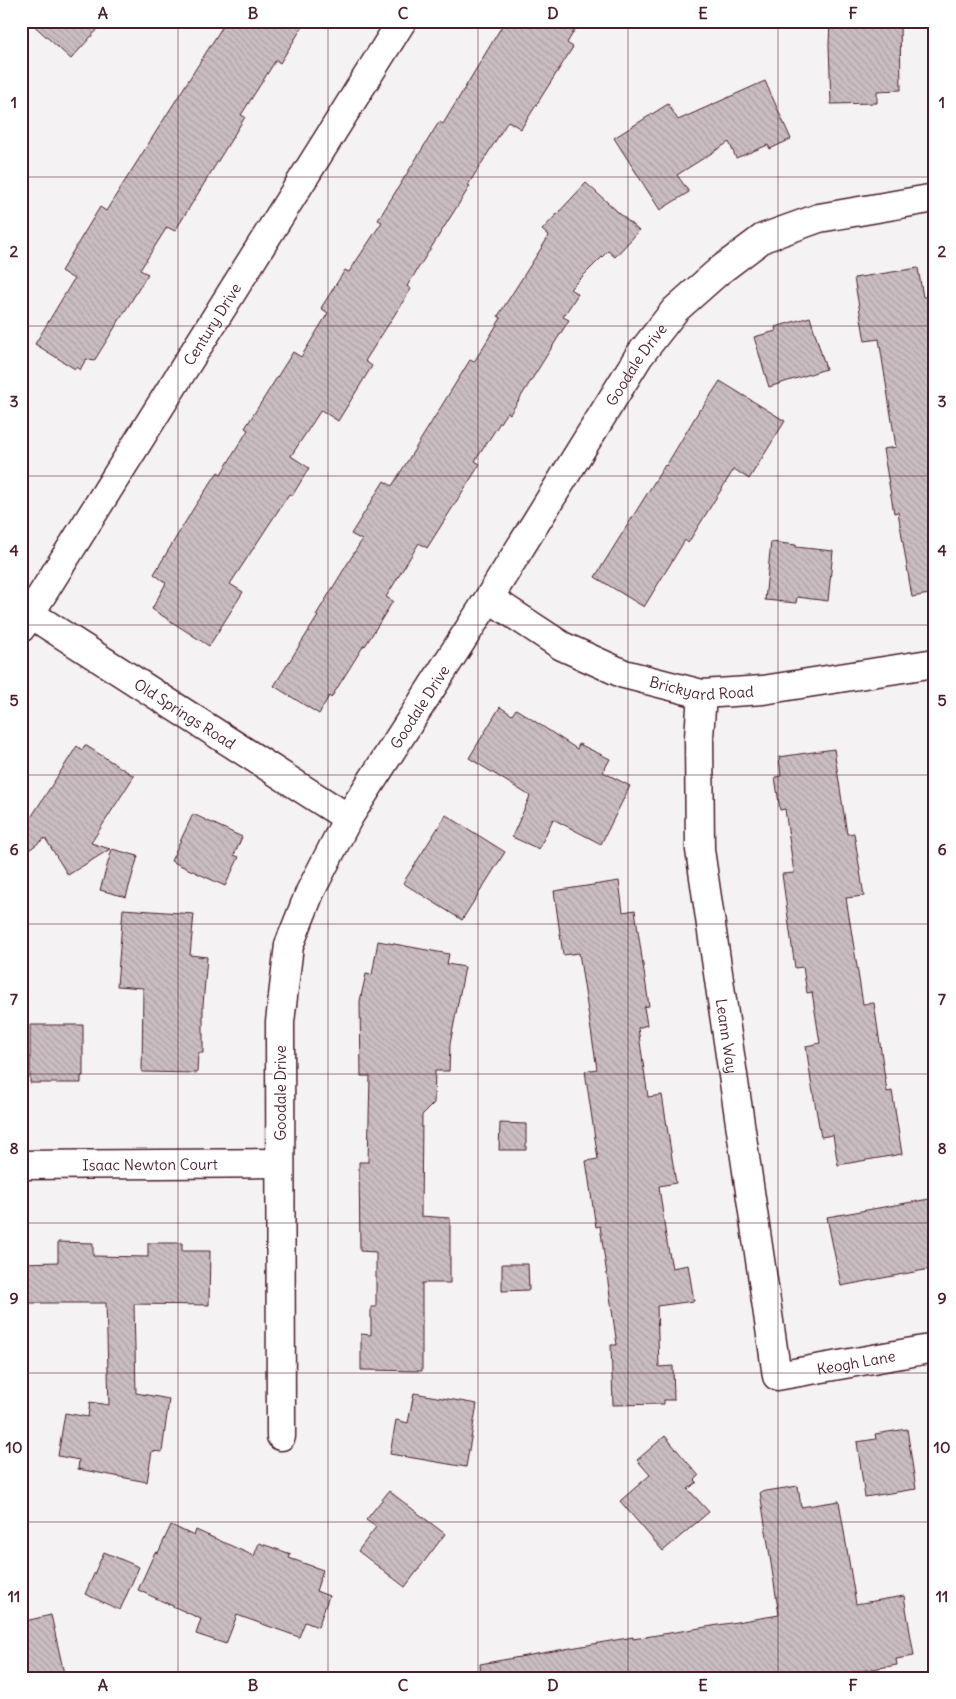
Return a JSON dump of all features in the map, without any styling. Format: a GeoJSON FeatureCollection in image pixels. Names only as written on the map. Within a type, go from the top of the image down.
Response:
{"type":"FeatureCollection","features":[{"type":"Feature","properties":{"kind":"street","name":"Century Drive"},"geometry":{"type":"LineString","coordinates":[[24,616],[402,21]]}},
{"type":"Feature","properties":{"kind":"street","name":"Goodale Drive"},"geometry":{"type":"LineString","coordinates":[[281,1436],[280,1022],[289,945],[310,892],[348,818],[489,598],[639,356],[675,310],[719,271],[763,238],[819,218],[935,198]]}},
{"type":"Feature","properties":{"kind":"street","name":"Brickyard Road"},"geometry":{"type":"LineString","coordinates":[[489,598],[562,646],[624,674],[702,694],[763,690],[935,663]]}},
{"type":"Feature","properties":{"kind":"street","name":"Old Springs Road"},"geometry":{"type":"LineString","coordinates":[[24,616],[348,818]]}},
{"type":"Feature","properties":{"kind":"street","name":"Leann Way"},"geometry":{"type":"LineString","coordinates":[[702,694],[699,737],[700,850],[777,1376]]}},
{"type":"Feature","properties":{"kind":"street","name":"Isaac Newton Court"},"geometry":{"type":"LineString","coordinates":[[21,1165],[279,1164]]}},
{"type":"Feature","properties":{"kind":"street","name":"Keogh Lane"},"geometry":{"type":"LineString","coordinates":[[777,1376],[935,1348]]}},
{"type":"Feature","properties":{"kind":"building"},"geometry":{"type":"Polygon","coordinates":[[[29,21],[105,21],[71,59],[29,21]]]}},
{"type":"Feature","properties":{"kind":"building"},"geometry":{"type":"Polygon","coordinates":[[[226,21],[306,21],[280,63],[276,60],[241,115],[245,117],[175,231],[167,227],[140,270],[148,274],[94,361],[86,359],[80,370],[76,367],[75,369],[35,344],[74,279],[61,271],[100,207],[106,211],[226,21]]]}},
{"type":"Feature","properties":{"kind":"building"},"geometry":{"type":"Polygon","coordinates":[[[505,21],[580,21],[567,43],[573,47],[521,129],[508,121],[468,185],[470,186],[407,286],[411,289],[365,361],[372,366],[338,421],[321,410],[291,456],[309,468],[292,496],[289,494],[230,584],[243,592],[209,646],[152,609],[166,583],[154,574],[195,506],[218,472],[221,474],[248,430],[245,428],[293,352],[301,357],[328,313],[321,308],[345,270],[349,272],[382,222],[378,220],[439,122],[443,124],[505,21]]]}},
{"type":"Feature","properties":{"kind":"building"},"geometry":{"type":"Polygon","coordinates":[[[830,21],[900,21],[901,90],[877,91],[877,103],[831,104],[830,21]]]}},
{"type":"Feature","properties":{"kind":"building"},"geometry":{"type":"Polygon","coordinates":[[[765,81],[791,139],[770,149],[768,145],[736,158],[729,142],[677,175],[689,192],[660,210],[614,138],[668,104],[678,120],[765,81]]]}},
{"type":"Feature","properties":{"kind":"building"},"geometry":{"type":"Polygon","coordinates":[[[586,183],[639,231],[615,257],[608,251],[570,289],[578,294],[563,317],[569,320],[510,414],[507,412],[475,461],[480,464],[427,548],[419,543],[386,597],[393,601],[319,714],[274,686],[318,616],[316,615],[362,540],[351,534],[384,481],[392,486],[470,360],[474,362],[501,318],[498,316],[549,236],[542,230],[586,183]]]}},
{"type":"Feature","properties":{"kind":"building"},"geometry":{"type":"Polygon","coordinates":[[[918,268],[923,297],[935,296],[935,593],[912,597],[898,512],[894,513],[883,449],[896,447],[879,339],[865,341],[854,278],[918,268]]]}},
{"type":"Feature","properties":{"kind":"building"},"geometry":{"type":"Polygon","coordinates":[[[810,317],[826,369],[769,387],[754,337],[776,331],[775,327],[810,317]]]}},
{"type":"Feature","properties":{"kind":"building"},"geometry":{"type":"Polygon","coordinates":[[[720,381],[785,421],[749,479],[734,469],[688,543],[685,540],[644,607],[595,577],[700,409],[720,381]]]}},
{"type":"Feature","properties":{"kind":"building"},"geometry":{"type":"Polygon","coordinates":[[[771,542],[833,551],[828,601],[797,597],[796,603],[765,600],[771,542]]]}},
{"type":"Feature","properties":{"kind":"building"},"geometry":{"type":"Polygon","coordinates":[[[500,707],[512,715],[516,709],[577,749],[579,744],[610,759],[603,772],[630,786],[601,844],[553,819],[539,849],[512,837],[530,796],[469,758],[500,707]]]}},
{"type":"Feature","properties":{"kind":"building"},"geometry":{"type":"Polygon","coordinates":[[[85,745],[134,776],[91,843],[110,849],[68,875],[45,838],[21,856],[21,833],[77,746],[82,750],[85,745]]]}},
{"type":"Feature","properties":{"kind":"building"},"geometry":{"type":"Polygon","coordinates":[[[834,749],[847,834],[854,833],[864,896],[846,898],[863,1004],[874,1003],[887,1092],[892,1091],[902,1154],[838,1165],[833,1135],[821,1137],[811,1081],[806,1046],[820,1043],[812,992],[807,993],[803,967],[795,968],[782,874],[794,873],[785,809],[780,810],[775,777],[781,776],[779,757],[834,749]]]}},
{"type":"Feature","properties":{"kind":"building"},"geometry":{"type":"Polygon","coordinates":[[[193,814],[242,837],[234,855],[239,857],[225,886],[171,861],[193,814]]]}},
{"type":"Feature","properties":{"kind":"building"},"geometry":{"type":"Polygon","coordinates":[[[446,815],[505,852],[462,920],[403,883],[446,815]]]}},
{"type":"Feature","properties":{"kind":"building"},"geometry":{"type":"Polygon","coordinates":[[[112,849],[138,856],[126,897],[100,890],[112,849]]]}},
{"type":"Feature","properties":{"kind":"building"},"geometry":{"type":"Polygon","coordinates":[[[619,881],[623,912],[635,910],[649,1006],[644,1007],[647,1025],[638,1028],[648,1097],[662,1095],[676,1183],[659,1186],[666,1237],[672,1268],[688,1265],[694,1301],[657,1306],[659,1367],[673,1366],[674,1400],[664,1400],[664,1404],[613,1405],[611,1345],[617,1345],[600,1226],[596,1227],[586,1161],[598,1159],[585,1071],[597,1069],[579,953],[563,955],[554,891],[619,881]]]}},
{"type":"Feature","properties":{"kind":"building"},"geometry":{"type":"Polygon","coordinates":[[[123,909],[194,914],[190,955],[207,957],[203,1005],[203,1053],[198,1053],[197,1073],[142,1072],[143,988],[117,986],[123,909]]]}},
{"type":"Feature","properties":{"kind":"building"},"geometry":{"type":"Polygon","coordinates":[[[378,941],[449,954],[447,964],[465,967],[450,1044],[449,1071],[435,1071],[434,1103],[422,1115],[421,1216],[450,1218],[450,1283],[422,1283],[422,1371],[361,1370],[361,1334],[371,1335],[371,1307],[376,1307],[376,1252],[360,1251],[359,1162],[368,1162],[370,1076],[361,1076],[360,1001],[366,974],[372,975],[378,941]]]}},
{"type":"Feature","properties":{"kind":"building"},"geometry":{"type":"Polygon","coordinates":[[[30,1025],[83,1025],[83,1076],[81,1076],[81,1083],[30,1083],[30,1025]]]}},
{"type":"Feature","properties":{"kind":"building"},"geometry":{"type":"Polygon","coordinates":[[[500,1123],[526,1124],[526,1150],[499,1150],[500,1123]]]}},
{"type":"Feature","properties":{"kind":"building"},"geometry":{"type":"Polygon","coordinates":[[[935,1198],[935,1268],[841,1286],[827,1217],[935,1198]]]}},
{"type":"Feature","properties":{"kind":"building"},"geometry":{"type":"Polygon","coordinates":[[[58,1242],[93,1243],[93,1256],[148,1257],[148,1243],[182,1243],[182,1251],[210,1251],[209,1305],[134,1304],[136,1393],[169,1399],[162,1452],[152,1451],[147,1482],[78,1469],[79,1460],[58,1456],[65,1413],[88,1417],[90,1402],[109,1405],[106,1303],[21,1303],[21,1263],[58,1262],[58,1242]]]}},
{"type":"Feature","properties":{"kind":"building"},"geometry":{"type":"Polygon","coordinates":[[[502,1264],[528,1264],[529,1290],[502,1291],[502,1264]]]}},
{"type":"Feature","properties":{"kind":"building"},"geometry":{"type":"Polygon","coordinates":[[[414,1393],[477,1404],[466,1467],[390,1454],[396,1420],[408,1423],[414,1393]]]}},
{"type":"Feature","properties":{"kind":"building"},"geometry":{"type":"Polygon","coordinates":[[[907,1429],[916,1489],[865,1497],[857,1442],[876,1439],[875,1434],[907,1429]]]}},
{"type":"Feature","properties":{"kind":"building"},"geometry":{"type":"Polygon","coordinates":[[[665,1436],[699,1476],[695,1480],[697,1482],[688,1489],[709,1512],[663,1551],[620,1501],[650,1475],[637,1460],[665,1436]]]}},
{"type":"Feature","properties":{"kind":"building"},"geometry":{"type":"Polygon","coordinates":[[[798,1486],[801,1507],[839,1501],[856,1604],[904,1596],[914,1656],[896,1659],[897,1665],[818,1678],[481,1678],[480,1664],[633,1637],[633,1639],[779,1615],[760,1492],[798,1486]]]}},
{"type":"Feature","properties":{"kind":"building"},"geometry":{"type":"Polygon","coordinates":[[[389,1491],[445,1534],[405,1587],[358,1551],[376,1527],[366,1520],[389,1491]]]}},
{"type":"Feature","properties":{"kind":"building"},"geometry":{"type":"Polygon","coordinates":[[[171,1525],[194,1536],[196,1530],[254,1556],[259,1543],[291,1554],[289,1558],[323,1570],[316,1591],[329,1596],[318,1627],[305,1622],[299,1637],[237,1615],[226,1644],[196,1634],[201,1619],[138,1590],[155,1552],[158,1553],[171,1525]]]}},
{"type":"Feature","properties":{"kind":"building"},"geometry":{"type":"Polygon","coordinates":[[[104,1552],[139,1567],[120,1610],[85,1594],[104,1552]]]}},
{"type":"Feature","properties":{"kind":"building"},"geometry":{"type":"Polygon","coordinates":[[[51,1615],[65,1678],[21,1678],[21,1622],[51,1615]]]}}]}
